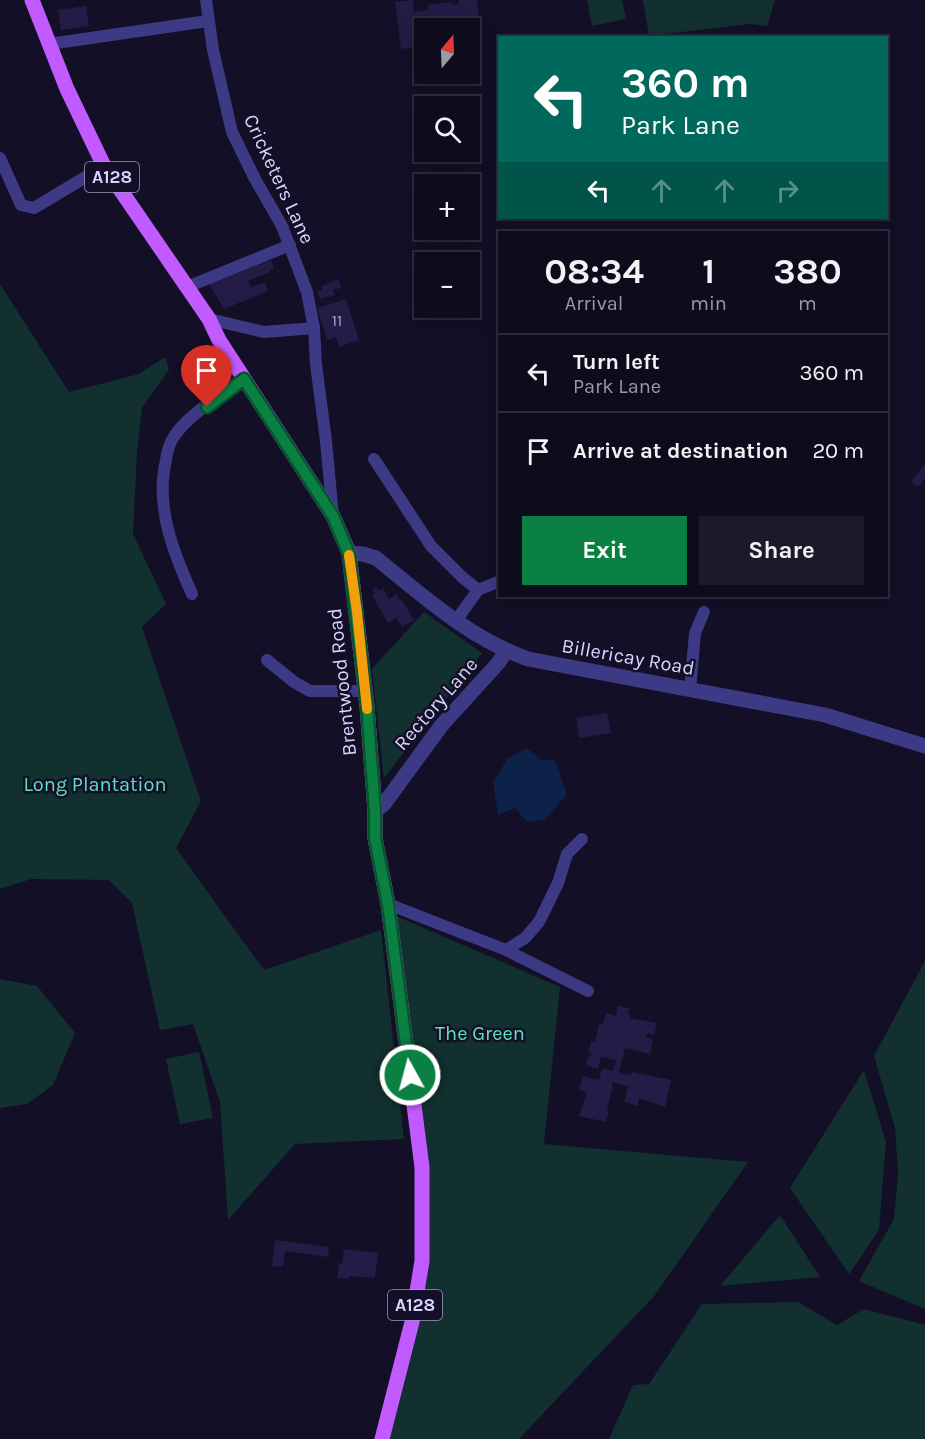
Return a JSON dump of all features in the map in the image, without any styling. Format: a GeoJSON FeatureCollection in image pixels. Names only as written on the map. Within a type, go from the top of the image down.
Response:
{"type":"FeatureCollection","features":[{"type":"Feature","properties":{"kind":"main road","name":"Brentwood Road"},"geometry":{"type":"LineString","coordinates":[[32,0],[77,110],[104,166],[209,319],[219,340],[333,516],[349,554],[365,691],[375,811],[375,838],[388,904],[422,1167],[422,1250],[412,1322],[382,1439]]}},
{"type":"Feature","properties":{"kind":"street","name":"Cricketers Lane"},"geometry":{"type":"LineString","coordinates":[[206,0],[221,93],[232,132],[282,226],[307,292],[314,328],[333,516]]}},
{"type":"Feature","properties":{"kind":"street"},"geometry":{"type":"LineString","coordinates":[[49,44],[208,21]]}},
{"type":"Feature","properties":{"kind":"street"},"geometry":{"type":"LineString","coordinates":[[0,159],[21,205],[34,208],[104,166]]}},
{"type":"Feature","properties":{"kind":"street"},"geometry":{"type":"LineString","coordinates":[[187,287],[290,245]]}},
{"type":"Feature","properties":{"kind":"street"},"geometry":{"type":"LineString","coordinates":[[209,319],[264,332],[314,328]]}},
{"type":"Feature","properties":{"kind":"street"},"geometry":{"type":"LineString","coordinates":[[192,594],[173,549],[166,521],[162,474],[172,439],[188,421],[244,379]]}},
{"type":"Feature","properties":{"kind":"street"},"geometry":{"type":"LineString","coordinates":[[374,459],[431,546],[478,590]]}},
{"type":"Feature","properties":{"kind":"street","name":"Billericay Road"},"geometry":{"type":"LineString","coordinates":[[349,554],[363,554],[376,558],[455,622],[506,651],[547,664],[825,715],[925,746]]}},
{"type":"Feature","properties":{"kind":"street"},"geometry":{"type":"LineString","coordinates":[[455,622],[478,590],[498,582]]}},
{"type":"Feature","properties":{"kind":"street"},"geometry":{"type":"LineString","coordinates":[[690,690],[696,633],[704,612]]}},
{"type":"Feature","properties":{"kind":"street","name":"Rectory Lane"},"geometry":{"type":"LineString","coordinates":[[375,811],[384,804],[441,726],[499,662],[506,651]]}},
{"type":"Feature","properties":{"kind":"street"},"geometry":{"type":"LineString","coordinates":[[267,660],[294,682],[310,691],[365,691]]}},
{"type":"Feature","properties":{"kind":"street"},"geometry":{"type":"LineString","coordinates":[[506,950],[525,938],[539,922],[558,883],[567,854],[582,839]]}},
{"type":"Feature","properties":{"kind":"street"},"geometry":{"type":"LineString","coordinates":[[388,904],[506,950],[588,991]]}},
{"type":"Feature","properties":{"kind":"green space"},"geometry":{"type":"Polygon","coordinates":[[[587,0],[622,0],[626,19],[592,26],[587,0]]]}},
{"type":"Feature","properties":{"kind":"green space"},"geometry":{"type":"Polygon","coordinates":[[[643,0],[775,0],[767,26],[750,24],[649,36],[643,0]]]}},
{"type":"Feature","properties":{"kind":"green space","name":"Long Plantation"},"geometry":{"type":"Polygon","coordinates":[[[0,284],[69,392],[139,374],[165,357],[169,369],[142,408],[137,452],[133,534],[166,604],[142,627],[201,801],[176,848],[264,970],[381,930],[404,1139],[295,1144],[228,1220],[220,1102],[193,1024],[160,1030],[132,903],[109,880],[31,879],[0,889],[0,284]]]}},
{"type":"Feature","properties":{"kind":"green space"},"geometry":{"type":"Polygon","coordinates":[[[424,612],[482,653],[384,778],[372,669],[424,612]]]}},
{"type":"Feature","properties":{"kind":"green space","name":"The Green"},"geometry":{"type":"Polygon","coordinates":[[[389,913],[560,987],[544,1144],[748,1162],[655,1295],[519,1439],[382,1439],[412,1322],[422,1167],[389,913]]]}},
{"type":"Feature","properties":{"kind":"green space"},"geometry":{"type":"Polygon","coordinates":[[[925,961],[925,1309],[859,1281],[894,1219],[898,1173],[895,1128],[874,1056],[925,961]]]}},
{"type":"Feature","properties":{"kind":"green space"},"geometry":{"type":"Polygon","coordinates":[[[0,979],[37,986],[75,1033],[53,1085],[27,1104],[0,1108],[0,979]]]}},
{"type":"Feature","properties":{"kind":"green space"},"geometry":{"type":"Polygon","coordinates":[[[199,1052],[213,1118],[180,1124],[166,1059],[199,1052]]]}},
{"type":"Feature","properties":{"kind":"green space"},"geometry":{"type":"Polygon","coordinates":[[[864,1070],[886,1142],[879,1230],[849,1274],[790,1188],[864,1070]]]}},
{"type":"Feature","properties":{"kind":"green space"},"geometry":{"type":"Polygon","coordinates":[[[780,1215],[820,1277],[720,1286],[780,1215]]]}},
{"type":"Feature","properties":{"kind":"green space"},"geometry":{"type":"Polygon","coordinates":[[[798,1302],[837,1325],[864,1309],[925,1325],[925,1439],[609,1439],[633,1385],[649,1384],[702,1304],[798,1302]]]}},
{"type":"Feature","properties":{"kind":"water"},"geometry":{"type":"Polygon","coordinates":[[[527,748],[541,760],[555,760],[567,795],[544,820],[527,822],[515,808],[498,815],[493,782],[508,758],[527,748]]]}},
{"type":"Feature","properties":{"kind":"building"},"geometry":{"type":"Polygon","coordinates":[[[413,0],[414,12],[428,10],[427,5],[452,2],[452,5],[459,4],[459,0],[477,0],[479,18],[414,18],[414,47],[401,49],[395,2],[413,0]]]}},
{"type":"Feature","properties":{"kind":"building"},"geometry":{"type":"Polygon","coordinates":[[[86,6],[89,26],[61,30],[58,10],[86,6]]]}},
{"type":"Feature","properties":{"kind":"building"},"geometry":{"type":"Polygon","coordinates":[[[271,260],[274,268],[270,272],[248,281],[251,287],[265,282],[268,291],[224,309],[209,284],[271,260]]]}},
{"type":"Feature","properties":{"kind":"building"},"geometry":{"type":"Polygon","coordinates":[[[339,279],[341,288],[333,290],[335,295],[320,299],[317,292],[322,289],[321,286],[339,279]]]}},
{"type":"Feature","properties":{"kind":"building"},"geometry":{"type":"Polygon","coordinates":[[[346,299],[359,340],[339,347],[336,337],[327,340],[317,308],[346,299]]]}},
{"type":"Feature","properties":{"kind":"building"},"geometry":{"type":"Polygon","coordinates":[[[925,464],[925,478],[918,487],[911,482],[925,464]]]}},
{"type":"Feature","properties":{"kind":"building"},"geometry":{"type":"Polygon","coordinates":[[[377,587],[379,591],[383,588],[389,599],[396,594],[414,620],[402,627],[396,618],[388,623],[372,595],[375,594],[372,590],[377,587]]]}},
{"type":"Feature","properties":{"kind":"building"},"geometry":{"type":"Polygon","coordinates":[[[607,713],[611,733],[579,738],[576,718],[607,713]]]}},
{"type":"Feature","properties":{"kind":"building"},"geometry":{"type":"Polygon","coordinates":[[[618,1006],[629,1008],[630,1018],[657,1023],[654,1035],[647,1033],[646,1037],[653,1039],[650,1054],[625,1048],[619,1072],[631,1075],[632,1072],[671,1080],[665,1107],[639,1098],[637,1106],[624,1102],[628,1086],[610,1082],[613,1084],[606,1122],[579,1116],[587,1092],[579,1090],[583,1076],[599,1080],[602,1068],[613,1071],[616,1060],[601,1057],[598,1069],[586,1065],[588,1057],[592,1054],[588,1053],[591,1041],[595,1042],[599,1023],[603,1024],[606,1013],[616,1016],[618,1006]]]}},
{"type":"Feature","properties":{"kind":"building"},"geometry":{"type":"Polygon","coordinates":[[[275,1240],[329,1247],[328,1257],[285,1251],[283,1267],[272,1266],[275,1240]]]}},
{"type":"Feature","properties":{"kind":"building"},"geometry":{"type":"Polygon","coordinates":[[[344,1249],[378,1253],[375,1278],[349,1276],[349,1279],[337,1278],[344,1249]]]}},
{"type":"Feature","properties":{"kind":"slow traffic"},"geometry":{"type":"LineString","coordinates":[[349,555],[367,709]]}},
{"type":"Feature","properties":{"kind":"route"},"geometry":{"type":"LineString","coordinates":[[207,407],[244,379],[333,516],[349,554],[367,706],[375,838],[388,904],[410,1075]]}}]}
